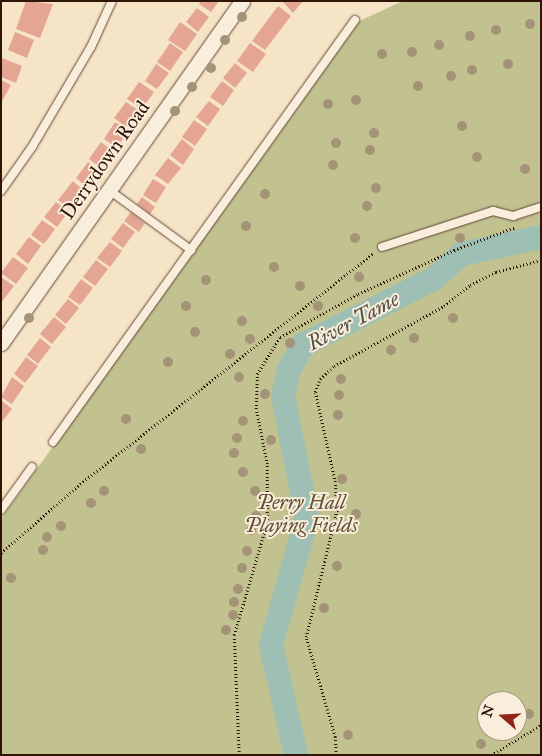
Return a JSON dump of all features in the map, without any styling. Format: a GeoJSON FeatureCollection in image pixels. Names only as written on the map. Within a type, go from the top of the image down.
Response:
{"type":"FeatureCollection","features":[{"type":"Feature","properties":{"kind":"street","name":"Derrydown Road"},"geometry":{"type":"LineString","coordinates":[[1,343],[242,1]]}},
{"type":"Feature","properties":{"kind":"lane"},"geometry":{"type":"LineString","coordinates":[[1,191],[32,147],[91,47],[112,1]]}},
{"type":"Feature","properties":{"kind":"lane"},"geometry":{"type":"LineString","coordinates":[[53,442],[355,20]]}},
{"type":"Feature","properties":{"kind":"lane"},"geometry":{"type":"LineString","coordinates":[[109,190],[191,250]]}},
{"type":"Feature","properties":{"kind":"lane"},"geometry":{"type":"LineString","coordinates":[[382,247],[493,211],[513,216],[541,207]]}},
{"type":"Feature","properties":{"kind":"lane"},"geometry":{"type":"LineString","coordinates":[[1,510],[32,467]]}},
{"type":"Feature","properties":{"kind":"path"},"geometry":{"type":"LineString","coordinates":[[239,755],[234,634],[267,523],[268,464],[256,409],[257,374],[280,337],[358,294],[524,222]]}},
{"type":"Feature","properties":{"kind":"path"},"geometry":{"type":"LineString","coordinates":[[1,553],[80,484],[382,247]]}},
{"type":"Feature","properties":{"kind":"path"},"geometry":{"type":"LineString","coordinates":[[336,755],[335,737],[306,637],[337,510],[335,482],[315,392],[320,380],[334,366],[444,306],[470,284],[496,272],[541,260]]}},
{"type":"Feature","properties":{"kind":"path"},"geometry":{"type":"LineString","coordinates":[[491,755],[541,725]]}},
{"type":"Feature","properties":{"kind":"green space","name":"Perry Hall Playing Fields"},"geometry":{"type":"Polygon","coordinates":[[[403,1],[541,1],[541,755],[1,755],[1,519],[357,22],[403,1]]]}},
{"type":"Feature","properties":{"kind":"building"},"geometry":{"type":"Polygon","coordinates":[[[26,1],[53,4],[40,38],[16,29],[26,1]]]}},
{"type":"Feature","properties":{"kind":"building"},"geometry":{"type":"Polygon","coordinates":[[[201,1],[219,1],[211,12],[199,4],[201,1]]]}},
{"type":"Feature","properties":{"kind":"building"},"geometry":{"type":"Polygon","coordinates":[[[282,1],[303,1],[293,13],[282,1]]]}},
{"type":"Feature","properties":{"kind":"building"},"geometry":{"type":"Polygon","coordinates":[[[278,6],[291,16],[265,50],[252,41],[278,6]]]}},
{"type":"Feature","properties":{"kind":"building"},"geometry":{"type":"Polygon","coordinates":[[[197,8],[209,17],[198,32],[186,22],[197,8]]]}},
{"type":"Feature","properties":{"kind":"building"},"geometry":{"type":"Polygon","coordinates":[[[180,22],[197,34],[185,51],[168,40],[180,22]]]}},
{"type":"Feature","properties":{"kind":"building"},"geometry":{"type":"Polygon","coordinates":[[[15,32],[34,40],[27,58],[8,50],[15,32]]]}},
{"type":"Feature","properties":{"kind":"building"},"geometry":{"type":"Polygon","coordinates":[[[170,43],[183,52],[170,71],[157,62],[170,43]]]}},
{"type":"Feature","properties":{"kind":"building"},"geometry":{"type":"Polygon","coordinates":[[[250,43],[266,54],[253,72],[237,61],[250,43]]]}},
{"type":"Feature","properties":{"kind":"building"},"geometry":{"type":"Polygon","coordinates":[[[2,58],[22,66],[16,83],[1,77],[2,58]]]}},
{"type":"Feature","properties":{"kind":"building"},"geometry":{"type":"Polygon","coordinates":[[[235,63],[247,73],[235,88],[223,78],[235,63]]]}},
{"type":"Feature","properties":{"kind":"building"},"geometry":{"type":"Polygon","coordinates":[[[156,64],[169,73],[157,89],[145,81],[156,64]]]}},
{"type":"Feature","properties":{"kind":"building"},"geometry":{"type":"Polygon","coordinates":[[[1,80],[11,85],[1,103],[1,80]]]}},
{"type":"Feature","properties":{"kind":"building"},"geometry":{"type":"Polygon","coordinates":[[[222,81],[234,90],[223,106],[210,97],[222,81]]]}},
{"type":"Feature","properties":{"kind":"building"},"geometry":{"type":"Polygon","coordinates":[[[139,82],[154,92],[142,109],[127,99],[139,82]]]}},
{"type":"Feature","properties":{"kind":"building"},"geometry":{"type":"Polygon","coordinates":[[[209,101],[220,109],[208,126],[196,117],[209,101]]]}},
{"type":"Feature","properties":{"kind":"building"},"geometry":{"type":"Polygon","coordinates":[[[126,102],[138,110],[126,127],[114,118],[126,102]]]}},
{"type":"Feature","properties":{"kind":"building"},"geometry":{"type":"Polygon","coordinates":[[[194,120],[207,129],[195,146],[182,137],[194,120]]]}},
{"type":"Feature","properties":{"kind":"building"},"geometry":{"type":"Polygon","coordinates":[[[115,122],[128,131],[117,148],[104,139],[115,122]]]}},
{"type":"Feature","properties":{"kind":"building"},"geometry":{"type":"Polygon","coordinates":[[[182,139],[194,149],[183,165],[170,155],[182,139]]]}},
{"type":"Feature","properties":{"kind":"building"},"geometry":{"type":"Polygon","coordinates":[[[101,142],[113,151],[101,168],[89,159],[101,142]]]}},
{"type":"Feature","properties":{"kind":"building"},"geometry":{"type":"Polygon","coordinates":[[[168,158],[181,168],[168,184],[155,175],[168,158]]]}},
{"type":"Feature","properties":{"kind":"building"},"geometry":{"type":"Polygon","coordinates":[[[88,162],[99,170],[87,187],[76,178],[88,162]]]}},
{"type":"Feature","properties":{"kind":"building"},"geometry":{"type":"Polygon","coordinates":[[[153,179],[166,187],[156,203],[143,195],[153,179]]]}},
{"type":"Feature","properties":{"kind":"building"},"geometry":{"type":"Polygon","coordinates":[[[73,181],[84,191],[70,209],[58,200],[73,181]]]}},
{"type":"Feature","properties":{"kind":"building"},"geometry":{"type":"Polygon","coordinates":[[[142,197],[155,207],[150,214],[137,204],[142,197]]]}},
{"type":"Feature","properties":{"kind":"building"},"geometry":{"type":"Polygon","coordinates":[[[56,202],[69,211],[57,227],[44,217],[56,202]]]}},
{"type":"Feature","properties":{"kind":"building"},"geometry":{"type":"Polygon","coordinates":[[[131,212],[145,223],[139,232],[124,221],[131,212]]]}},
{"type":"Feature","properties":{"kind":"building"},"geometry":{"type":"Polygon","coordinates":[[[42,220],[55,229],[44,244],[31,235],[42,220]]]}},
{"type":"Feature","properties":{"kind":"building"},"geometry":{"type":"Polygon","coordinates":[[[123,223],[135,232],[123,248],[111,239],[123,223]]]}},
{"type":"Feature","properties":{"kind":"building"},"geometry":{"type":"Polygon","coordinates":[[[29,237],[41,246],[28,264],[16,254],[29,237]]]}},
{"type":"Feature","properties":{"kind":"building"},"geometry":{"type":"Polygon","coordinates":[[[110,242],[122,251],[110,267],[97,258],[110,242]]]}},
{"type":"Feature","properties":{"kind":"building"},"geometry":{"type":"Polygon","coordinates":[[[13,257],[28,268],[16,284],[1,273],[13,257]]]}},
{"type":"Feature","properties":{"kind":"building"},"geometry":{"type":"Polygon","coordinates":[[[96,260],[108,269],[95,286],[83,277],[96,260]]]}},
{"type":"Feature","properties":{"kind":"building"},"geometry":{"type":"Polygon","coordinates":[[[1,277],[14,286],[1,303],[1,277]]]}},
{"type":"Feature","properties":{"kind":"building"},"geometry":{"type":"Polygon","coordinates":[[[81,279],[93,288],[80,305],[68,297],[81,279]]]}},
{"type":"Feature","properties":{"kind":"building"},"geometry":{"type":"Polygon","coordinates":[[[68,299],[79,308],[66,324],[55,315],[68,299]]]}},
{"type":"Feature","properties":{"kind":"building"},"geometry":{"type":"Polygon","coordinates":[[[54,317],[66,327],[52,344],[40,334],[54,317]]]}},
{"type":"Feature","properties":{"kind":"building"},"geometry":{"type":"Polygon","coordinates":[[[40,338],[51,347],[38,364],[27,355],[40,338]]]}},
{"type":"Feature","properties":{"kind":"building"},"geometry":{"type":"Polygon","coordinates":[[[26,357],[38,366],[25,383],[14,374],[26,357]]]}},
{"type":"Feature","properties":{"kind":"building"},"geometry":{"type":"Polygon","coordinates":[[[12,377],[24,386],[12,404],[1,397],[12,377]]]}},
{"type":"Feature","properties":{"kind":"building"},"geometry":{"type":"Polygon","coordinates":[[[1,400],[12,409],[1,423],[1,400]]]}},
{"type":"Feature","properties":{"kind":"waterway","name":"River Tame"},"geometry":{"type":"LineString","coordinates":[[296,755],[271,645],[307,517],[283,396],[289,370],[303,345],[433,279],[462,254],[541,237]]}}]}
